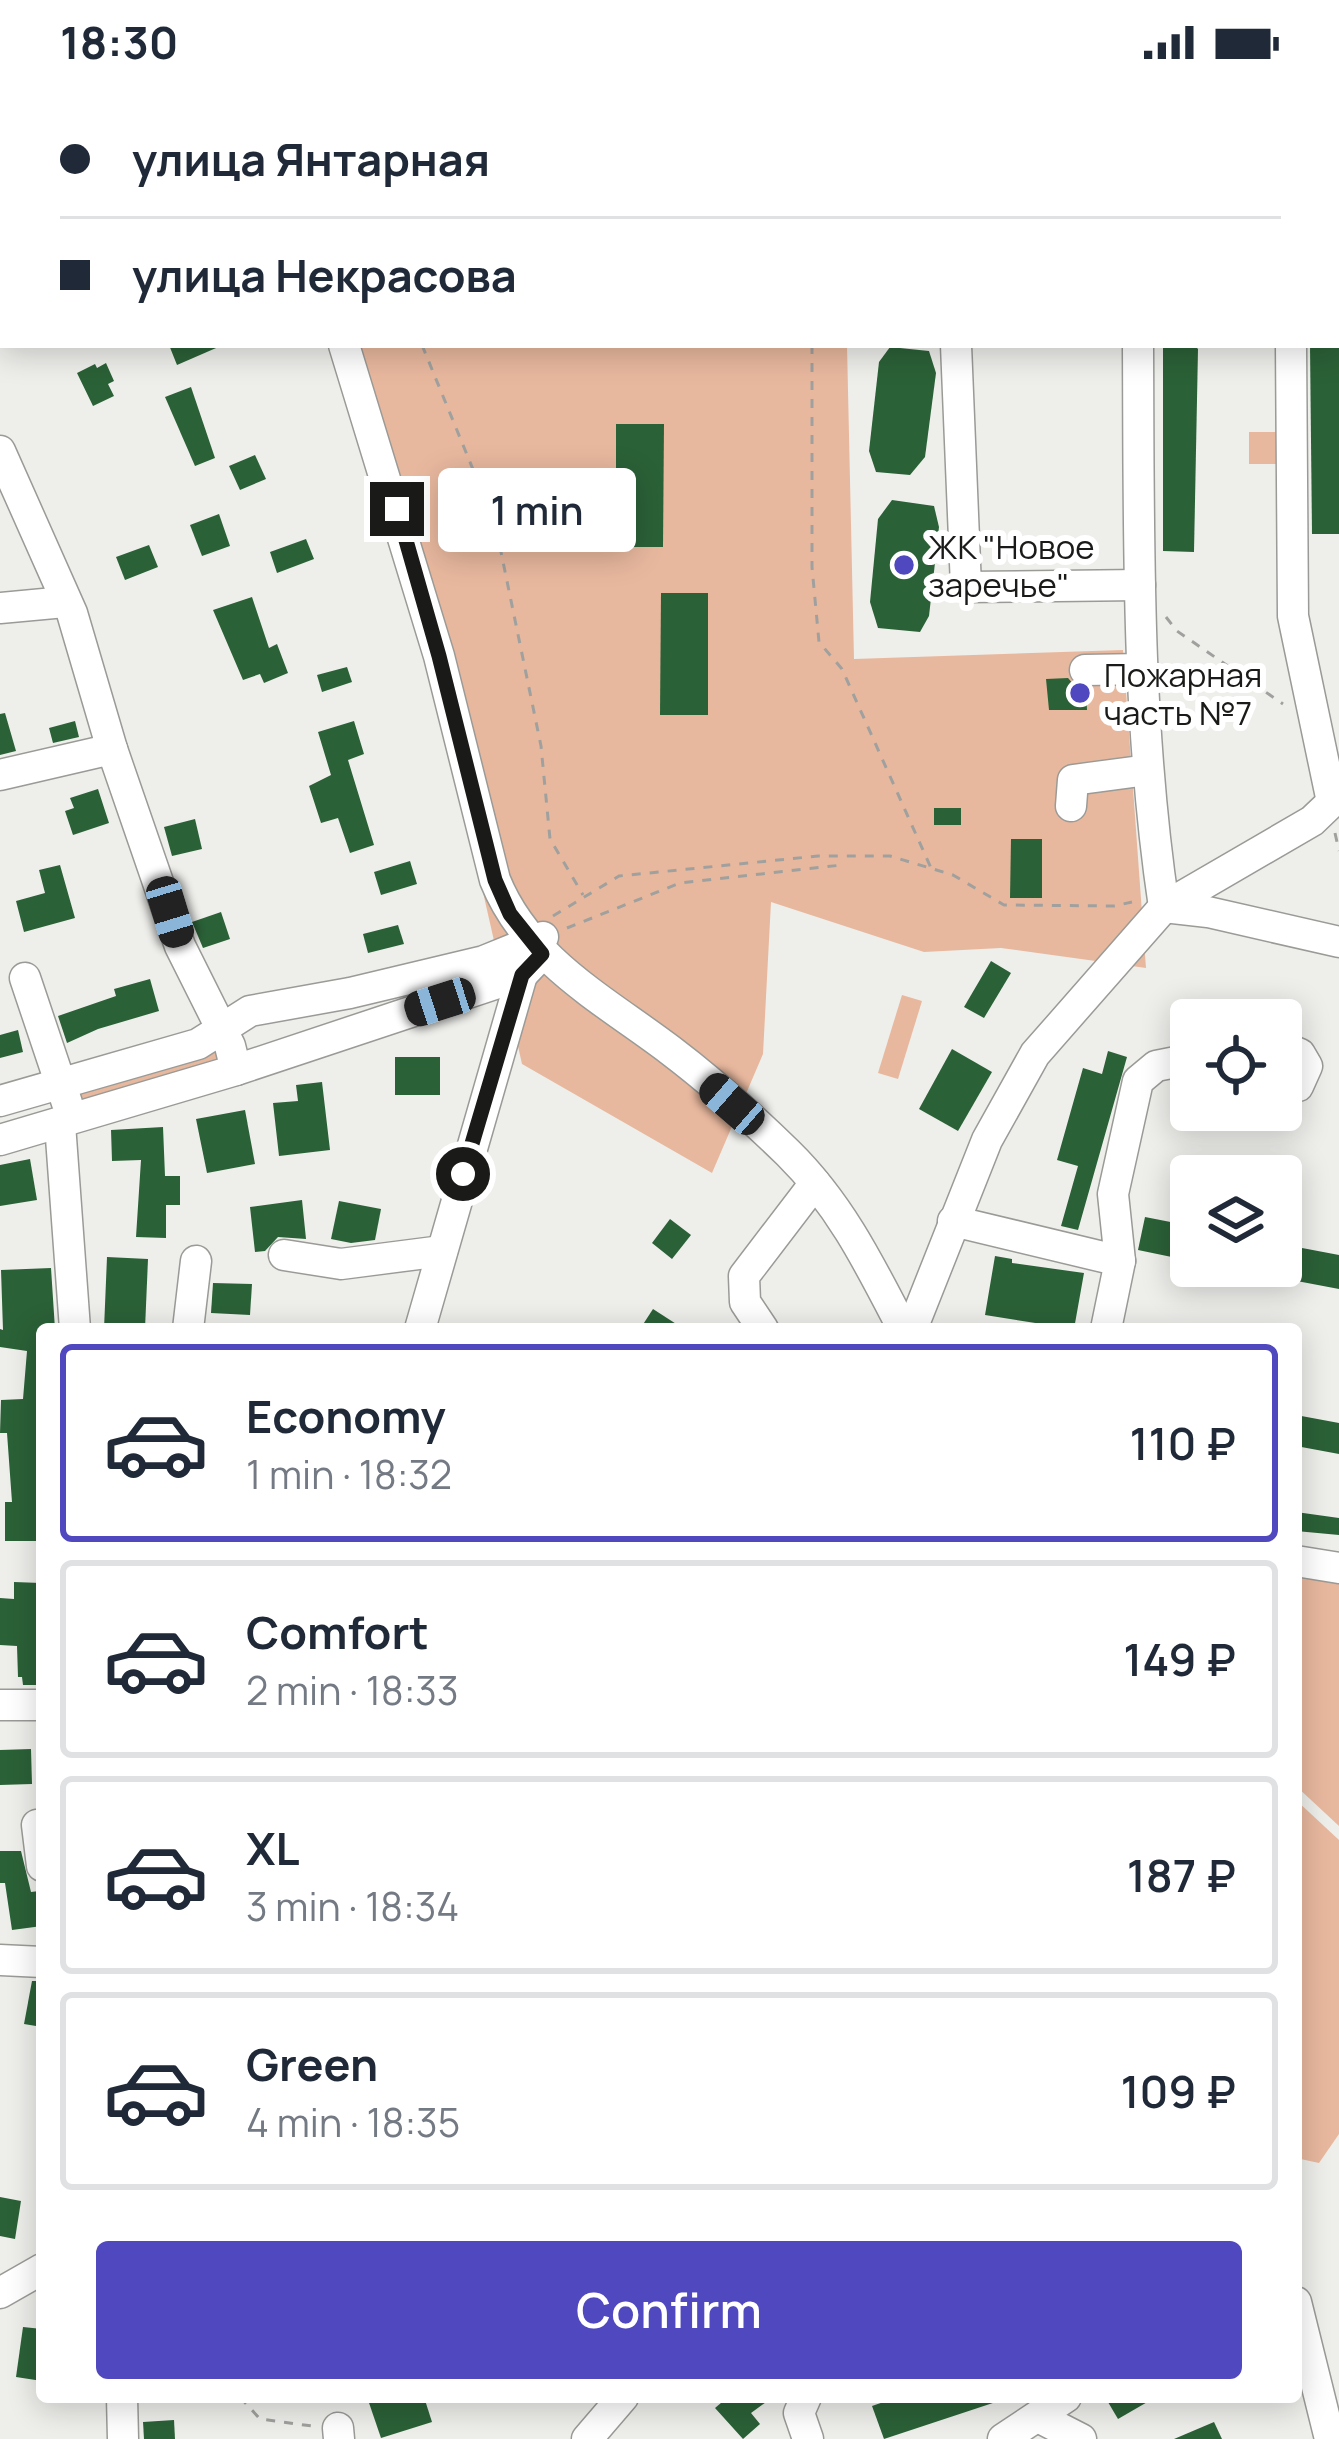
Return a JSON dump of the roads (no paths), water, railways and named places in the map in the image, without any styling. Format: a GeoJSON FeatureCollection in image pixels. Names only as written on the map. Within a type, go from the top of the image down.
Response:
{"type":"FeatureCollection","features":[{"type":"Feature","properties":{"kind":"street"},"geometry":{"type":"LineString","coordinates":[[345,348],[439,656],[495,880],[510,914],[538,945],[676,1054],[788,1154],[860,1243],[904,1323]]}},
{"type":"Feature","properties":{"kind":"street"},"geometry":{"type":"LineString","coordinates":[[957,348],[963,380],[966,587],[1139,585]]}},
{"type":"Feature","properties":{"kind":"street"},"geometry":{"type":"LineString","coordinates":[[1138,348],[1139,585],[1148,770],[1163,901]]}},
{"type":"Feature","properties":{"kind":"street"},"geometry":{"type":"LineString","coordinates":[[910,1323],[1015,1084],[1058,1026],[1163,901],[1312,821],[1336,799],[1293,616],[1291,348]]}},
{"type":"Feature","properties":{"kind":"street"},"geometry":{"type":"LineString","coordinates":[[0,451],[77,627],[112,748],[180,946],[230,1046],[236,1070]]}},
{"type":"Feature","properties":{"kind":"street"},"geometry":{"type":"LineString","coordinates":[[0,608],[65,602]]}},
{"type":"Feature","properties":{"kind":"street"},"geometry":{"type":"LineString","coordinates":[[1085,670],[1143,669]]}},
{"type":"Feature","properties":{"kind":"street"},"geometry":{"type":"LineString","coordinates":[[0,775],[112,748]]}},
{"type":"Feature","properties":{"kind":"street"},"geometry":{"type":"LineString","coordinates":[[1071,806],[1073,780],[1148,770]]}},
{"type":"Feature","properties":{"kind":"street"},"geometry":{"type":"LineString","coordinates":[[1163,901],[1339,942]]}},
{"type":"Feature","properties":{"kind":"street"},"geometry":{"type":"LineString","coordinates":[[0,1101],[199,1044],[250,1011],[350,993],[538,945]]}},
{"type":"Feature","properties":{"kind":"street"},"geometry":{"type":"LineString","coordinates":[[0,1140],[236,1070],[538,945]]}},
{"type":"Feature","properties":{"kind":"street"},"geometry":{"type":"LineString","coordinates":[[422,1323],[538,945]]}},
{"type":"Feature","properties":{"kind":"street"},"geometry":{"type":"LineString","coordinates":[[25,978],[60,1084],[67,1122],[75,1323]]}},
{"type":"Feature","properties":{"kind":"street"},"geometry":{"type":"LineString","coordinates":[[1107,1323],[1120,1261],[1113,1194],[1138,1081],[1156,1066],[1170,1063]]}},
{"type":"Feature","properties":{"kind":"street"},"geometry":{"type":"LineString","coordinates":[[759,1323],[746,1302],[744,1276],[815,1183]]}},
{"type":"Feature","properties":{"kind":"street"},"geometry":{"type":"LineString","coordinates":[[953,1221],[1120,1261]]}},
{"type":"Feature","properties":{"kind":"street"},"geometry":{"type":"LineString","coordinates":[[284,1255],[341,1264],[442,1251]]}},
{"type":"Feature","properties":{"kind":"street"},"geometry":{"type":"LineString","coordinates":[[189,1323],[196,1261]]}},
{"type":"Feature","properties":{"kind":"street"},"geometry":{"type":"LineString","coordinates":[[1302,1562],[1339,1568]]}},
{"type":"Feature","properties":{"kind":"street"},"geometry":{"type":"LineString","coordinates":[[0,1705],[36,1706]]}},
{"type":"Feature","properties":{"kind":"street"},"geometry":{"type":"LineString","coordinates":[[0,1960],[36,1962]]}},
{"type":"Feature","properties":{"kind":"street"},"geometry":{"type":"LineString","coordinates":[[1302,2314],[1325,2360],[1330,2439]]}},
{"type":"Feature","properties":{"kind":"street"},"geometry":{"type":"LineString","coordinates":[[122,2403],[123,2439]]}},
{"type":"Feature","properties":{"kind":"street"},"geometry":{"type":"LineString","coordinates":[[586,2439],[618,2403]]}},
{"type":"Feature","properties":{"kind":"street"},"geometry":{"type":"LineString","coordinates":[[803,2403],[799,2413],[808,2439]]}},
{"type":"Feature","properties":{"kind":"street"},"geometry":{"type":"LineString","coordinates":[[1003,2439],[1057,2403]]}},
{"type":"Feature","properties":{"kind":"street"},"geometry":{"type":"LineString","coordinates":[[1038,2416],[1081,2439]]}},
{"type":"Feature","properties":{"kind":"place","name":"ЖК \"Новое заречье\""},"geometry":{"type":"Point","coordinates":[904,565]}},
{"type":"Feature","properties":{"kind":"place","name":"Пожарная часть №7"},"geometry":{"type":"Point","coordinates":[1080,693]}}]}
